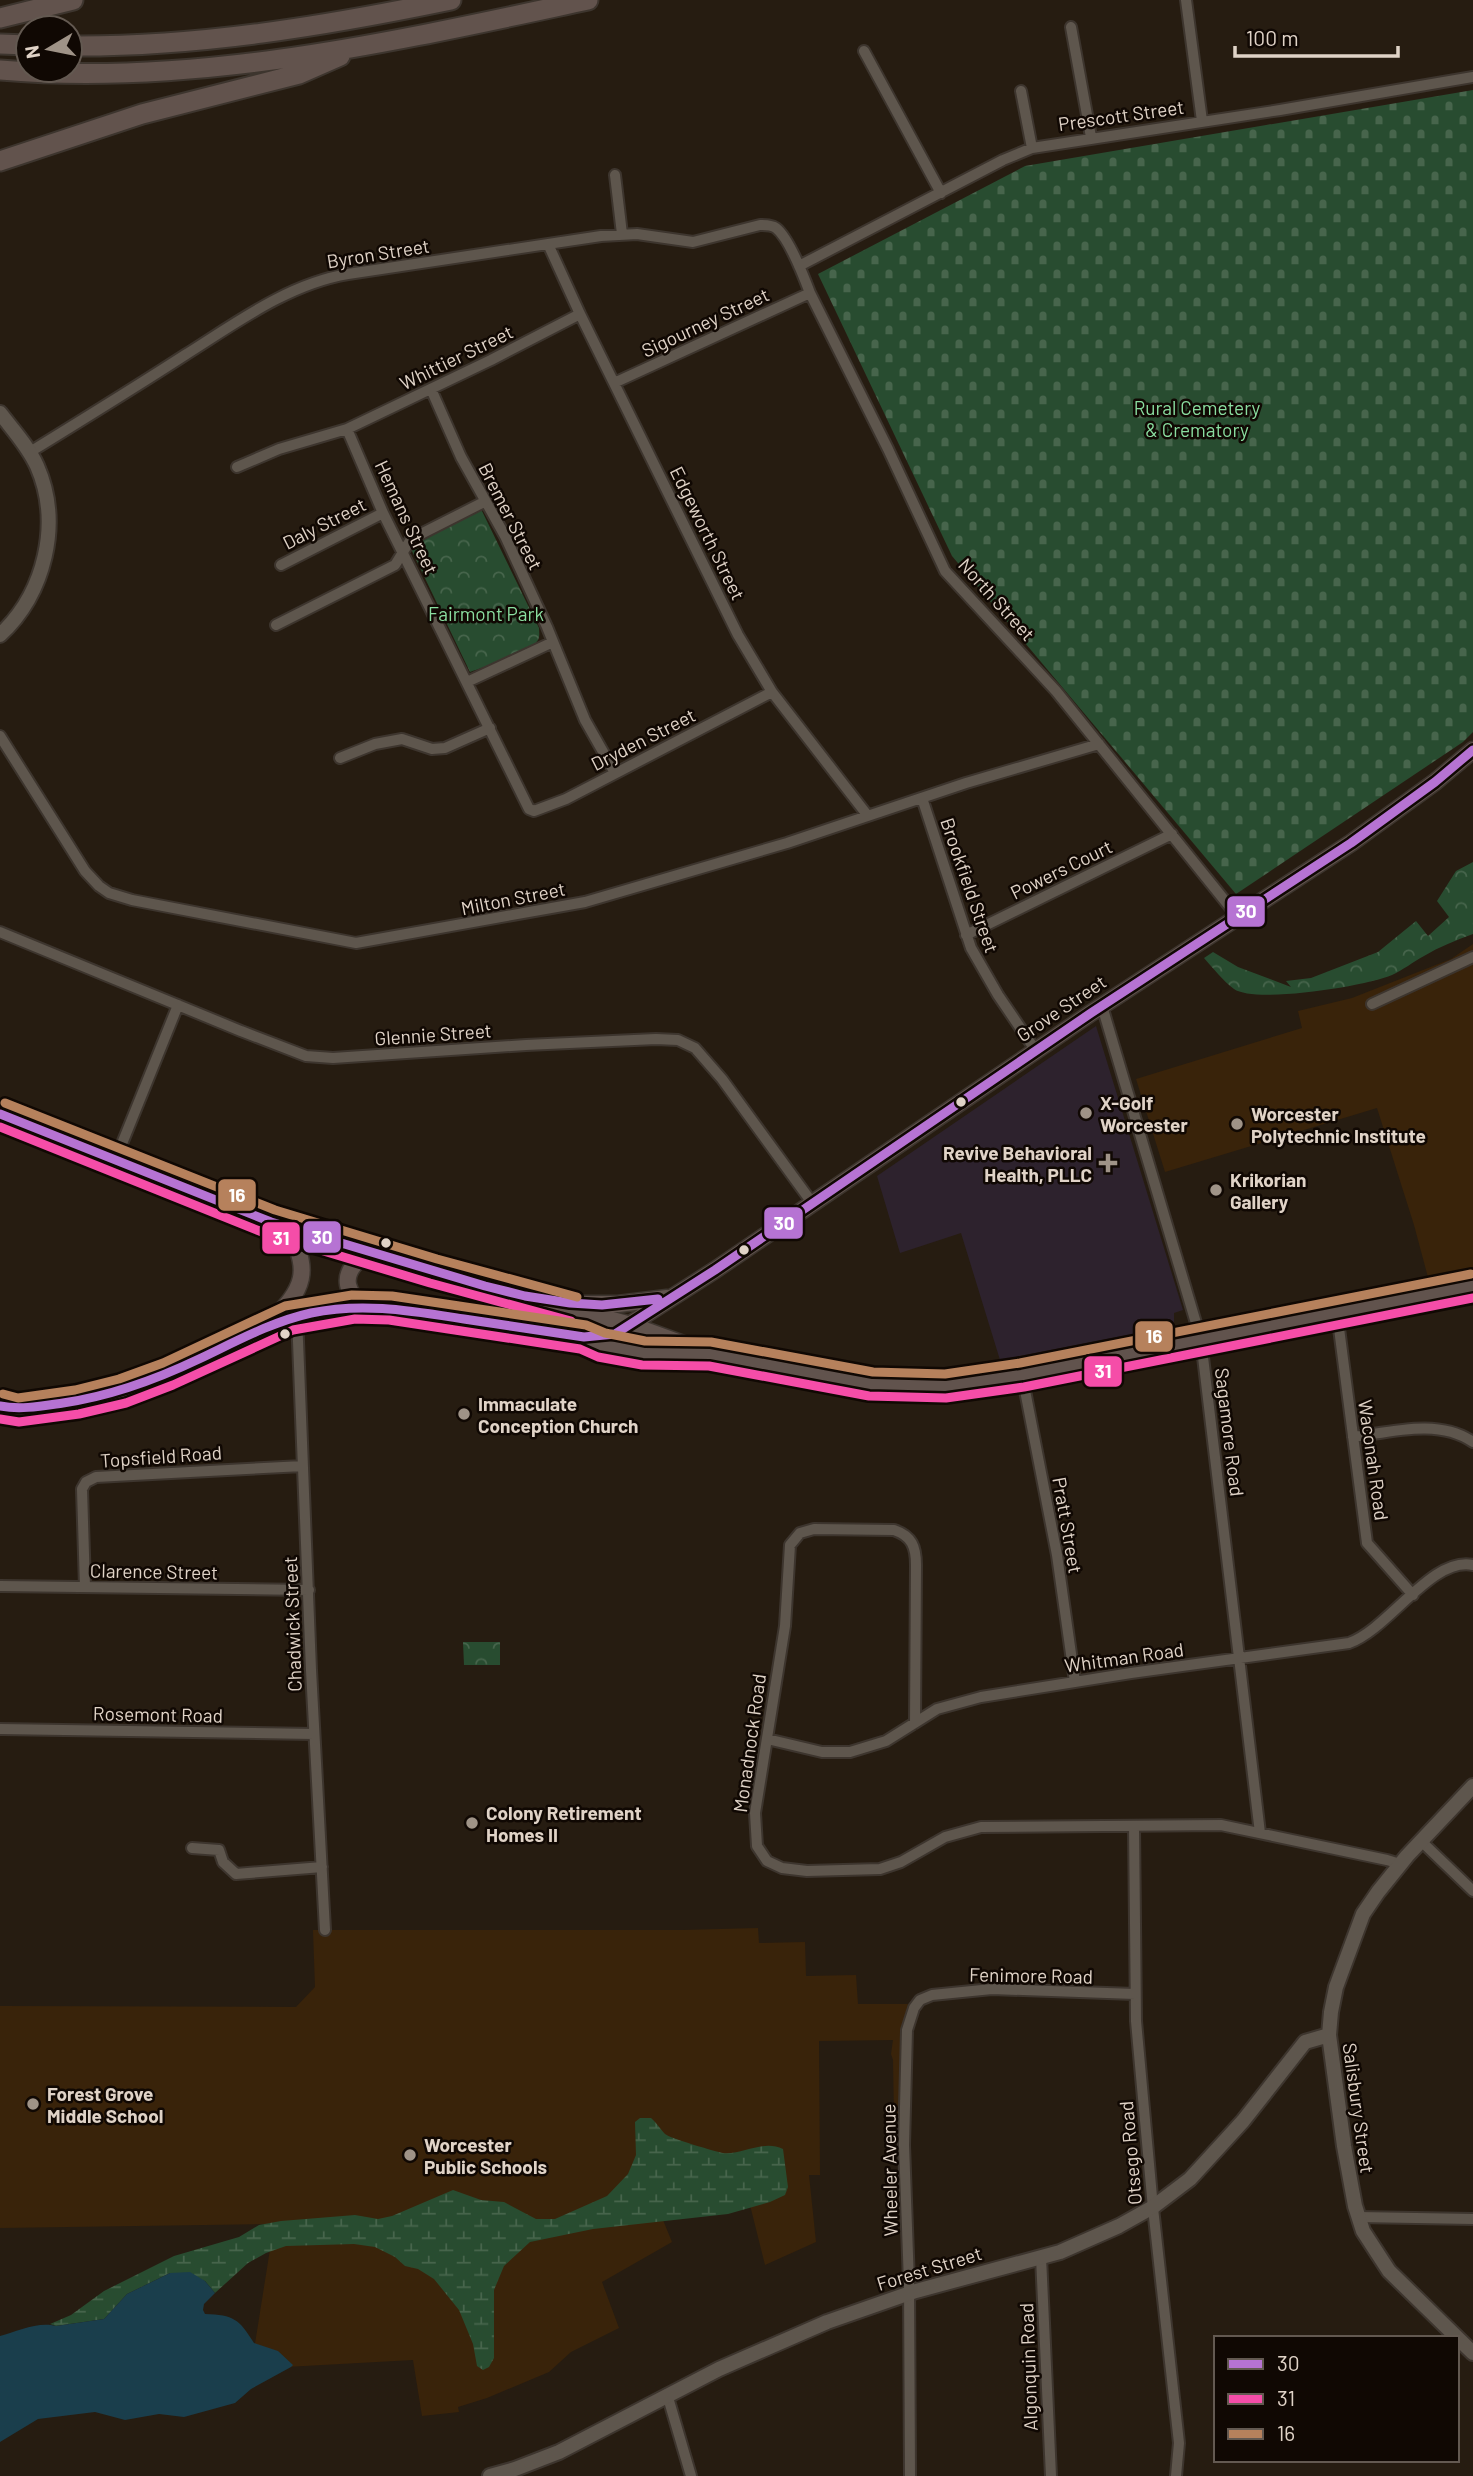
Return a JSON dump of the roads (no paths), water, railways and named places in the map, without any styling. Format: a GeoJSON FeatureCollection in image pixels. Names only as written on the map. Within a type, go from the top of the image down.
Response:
{"type":"FeatureCollection","features":[{"type":"Feature","properties":{"kind":"highway"},"geometry":{"type":"LineString","coordinates":[[8,15],[73,0]]}},
{"type":"Feature","properties":{"kind":"highway"},"geometry":{"type":"LineString","coordinates":[[84,46],[161,44],[243,36],[370,17],[451,0]]}},
{"type":"Feature","properties":{"kind":"highway"},"geometry":{"type":"LineString","coordinates":[[0,70],[97,73],[215,67],[368,44],[588,0]]}},
{"type":"Feature","properties":{"kind":"highway"},"geometry":{"type":"LineString","coordinates":[[0,161],[142,114],[299,74],[368,44]]}},
{"type":"Feature","properties":{"kind":"main road"},"geometry":{"type":"LineString","coordinates":[[0,412],[30,452],[41,478],[47,502],[48,527],[46,547],[32,593],[18,616],[0,635]]}},
{"type":"Feature","properties":{"kind":"main road","name":"Grove Street"},"geometry":{"type":"LineString","coordinates":[[0,1406],[17,1410],[77,1402],[123,1391],[297,1316],[366,1307],[413,1310],[584,1337],[609,1336],[631,1325],[715,1270],[1102,1006],[1351,843],[1435,782],[1473,750]]}},
{"type":"Feature","properties":{"kind":"main road"},"geometry":{"type":"LineString","coordinates":[[0,1114],[286,1227],[631,1325],[710,1354],[871,1384],[962,1385],[1473,1286]]}},
{"type":"Feature","properties":{"kind":"main road"},"geometry":{"type":"LineString","coordinates":[[262,1330],[291,1301],[299,1288],[302,1269],[300,1250],[286,1227]]}},
{"type":"Feature","properties":{"kind":"main road"},"geometry":{"type":"LineString","coordinates":[[366,1307],[352,1297],[349,1274],[360,1259],[380,1255]]}},
{"type":"Feature","properties":{"kind":"main road","name":"Grove Street"},"geometry":{"type":"LineString","coordinates":[[525,1296],[602,1305],[670,1297]]}},
{"type":"Feature","properties":{"kind":"main road"},"geometry":{"type":"LineString","coordinates":[[584,1337],[601,1345],[644,1353],[710,1354]]}},
{"type":"Feature","properties":{"kind":"main road"},"geometry":{"type":"LineString","coordinates":[[0,1418],[17,1410]]}},
{"type":"Feature","properties":{"kind":"main road","name":"Salisbury Street"},"geometry":{"type":"LineString","coordinates":[[1456,2336],[1389,2271],[1372,2248],[1358,2217],[1344,2146],[1329,2035],[1333,2001],[1357,1930],[1370,1903],[1400,1864],[1473,1786]]}},
{"type":"Feature","properties":{"kind":"main road","name":"Forest Street"},"geometry":{"type":"LineString","coordinates":[[499,2475],[559,2452],[667,2394],[801,2332],[909,2293],[1060,2252],[1119,2226],[1153,2207],[1191,2179],[1305,2042],[1329,2035]]}},
{"type":"Feature","properties":{"kind":"main road","name":"Salisbury Street"},"geometry":{"type":"LineString","coordinates":[[1459,2339],[1473,2353]]}},
{"type":"Feature","properties":{"kind":"street"},"geometry":{"type":"LineString","coordinates":[[1186,0],[1202,121]]}},
{"type":"Feature","properties":{"kind":"street"},"geometry":{"type":"LineString","coordinates":[[1071,27],[1091,138]]}},
{"type":"Feature","properties":{"kind":"street"},"geometry":{"type":"LineString","coordinates":[[864,51],[941,192]]}},
{"type":"Feature","properties":{"kind":"street","name":"Prescott Street"},"geometry":{"type":"LineString","coordinates":[[799,266],[1003,160],[1032,148],[1473,77]]}},
{"type":"Feature","properties":{"kind":"street"},"geometry":{"type":"LineString","coordinates":[[1021,90],[1032,148]]}},
{"type":"Feature","properties":{"kind":"street"},"geometry":{"type":"LineString","coordinates":[[615,175],[622,234]]}},
{"type":"Feature","properties":{"kind":"street","name":"Byron Street"},"geometry":{"type":"LineString","coordinates":[[30,452],[232,326],[311,282],[348,274],[622,234],[693,242],[760,225],[774,227]]}},
{"type":"Feature","properties":{"kind":"street","name":"North Street"},"geometry":{"type":"LineString","coordinates":[[774,227],[799,266],[945,570],[1099,744],[1238,917]]}},
{"type":"Feature","properties":{"kind":"street","name":"Edgeworth Street"},"geometry":{"type":"LineString","coordinates":[[548,244],[738,635],[772,692],[869,816]]}},
{"type":"Feature","properties":{"kind":"street","name":"Sigourney Street"},"geometry":{"type":"LineString","coordinates":[[614,383],[810,293]]}},
{"type":"Feature","properties":{"kind":"street","name":"Whittier Street"},"geometry":{"type":"LineString","coordinates":[[237,467],[316,436],[347,429],[580,314]]}},
{"type":"Feature","properties":{"kind":"street","name":"Bremer Street"},"geometry":{"type":"LineString","coordinates":[[431,389],[461,457],[505,537],[585,720],[615,773]]}},
{"type":"Feature","properties":{"kind":"street","name":"Hemans Street"},"geometry":{"type":"LineString","coordinates":[[347,429],[383,513],[529,809]]}},
{"type":"Feature","properties":{"kind":"street"},"geometry":{"type":"LineString","coordinates":[[276,625],[395,565],[411,539],[484,502]]}},
{"type":"Feature","properties":{"kind":"street","name":"Daly Street"},"geometry":{"type":"LineString","coordinates":[[281,565],[383,513]]}},
{"type":"Feature","properties":{"kind":"street"},"geometry":{"type":"LineString","coordinates":[[467,682],[552,642]]}},
{"type":"Feature","properties":{"kind":"street","name":"Dryden Street"},"geometry":{"type":"LineString","coordinates":[[529,809],[534,811],[566,799],[772,692]]}},
{"type":"Feature","properties":{"kind":"street"},"geometry":{"type":"LineString","coordinates":[[340,758],[375,744],[402,739],[432,749],[445,748],[490,728]]}},
{"type":"Feature","properties":{"kind":"street","name":"Milton Street"},"geometry":{"type":"LineString","coordinates":[[0,736],[85,872],[109,893],[180,911],[356,943],[585,902],[786,843],[1099,744]]}},
{"type":"Feature","properties":{"kind":"street","name":"Brookfield Street"},"geometry":{"type":"LineString","coordinates":[[922,799],[966,935],[980,967],[1036,1051]]}},
{"type":"Feature","properties":{"kind":"street","name":"Powers Court"},"geometry":{"type":"LineString","coordinates":[[966,935],[1172,834]]}},
{"type":"Feature","properties":{"kind":"street","name":"Glennie Street"},"geometry":{"type":"LineString","coordinates":[[0,932],[289,1049],[321,1058],[526,1045],[678,1040],[695,1048],[716,1072],[813,1204]]}},
{"type":"Feature","properties":{"kind":"street"},"geometry":{"type":"LineString","coordinates":[[1372,1004],[1473,957]]}},
{"type":"Feature","properties":{"kind":"street"},"geometry":{"type":"LineString","coordinates":[[115,1161],[178,1005]]}},
{"type":"Feature","properties":{"kind":"street","name":"Sagamore Road"},"geometry":{"type":"LineString","coordinates":[[1102,1006],[1200,1340],[1260,1833]]}},
{"type":"Feature","properties":{"kind":"street","name":"Waconah Road"},"geometry":{"type":"LineString","coordinates":[[1336,1313],[1367,1542],[1413,1595]]}},
{"type":"Feature","properties":{"kind":"street","name":"Chadwick Street"},"geometry":{"type":"LineString","coordinates":[[297,1316],[325,1930]]}},
{"type":"Feature","properties":{"kind":"street","name":"Pratt Street"},"geometry":{"type":"LineString","coordinates":[[1022,1375],[1057,1555],[1075,1682]]}},
{"type":"Feature","properties":{"kind":"street"},"geometry":{"type":"LineString","coordinates":[[1353,1437],[1433,1428],[1460,1434],[1473,1442]]}},
{"type":"Feature","properties":{"kind":"street","name":"Topsfield Road"},"geometry":{"type":"LineString","coordinates":[[85,1587],[82,1489],[89,1480],[96,1477],[303,1466]]}},
{"type":"Feature","properties":{"kind":"street","name":"Monadnock Road"},"geometry":{"type":"LineString","coordinates":[[915,1723],[916,1577],[913,1544],[905,1534],[894,1530],[814,1529],[795,1537],[788,1551],[786,1614],[755,1813],[755,1839],[763,1858],[782,1868],[807,1871],[885,1868],[944,1837],[981,1827],[1221,1825],[1400,1864]]}},
{"type":"Feature","properties":{"kind":"street","name":"Whitman Road"},"geometry":{"type":"LineString","coordinates":[[767,1739],[822,1752],[850,1752],[886,1741],[937,1709],[1002,1693],[1332,1647],[1357,1640],[1371,1632],[1446,1568],[1458,1564],[1473,1565]]}},
{"type":"Feature","properties":{"kind":"street","name":"Clarence Street"},"geometry":{"type":"LineString","coordinates":[[0,1586],[309,1590]]}},
{"type":"Feature","properties":{"kind":"street","name":"Rosemont Road"},"geometry":{"type":"LineString","coordinates":[[0,1729],[314,1734]]}},
{"type":"Feature","properties":{"kind":"street","name":"Otsego Road"},"geometry":{"type":"LineString","coordinates":[[1133,1826],[1138,2052],[1179,2443],[1176,2476]]}},
{"type":"Feature","properties":{"kind":"street"},"geometry":{"type":"LineString","coordinates":[[1421,1841],[1473,1891]]}},
{"type":"Feature","properties":{"kind":"street"},"geometry":{"type":"LineString","coordinates":[[192,1848],[219,1850],[223,1861],[236,1874],[322,1867]]}},
{"type":"Feature","properties":{"kind":"street","name":"Fenimore Road"},"geometry":{"type":"LineString","coordinates":[[907,2031],[915,2005],[932,1995],[992,1989],[1135,1994]]}},
{"type":"Feature","properties":{"kind":"street","name":"Wheeler Avenue"},"geometry":{"type":"LineString","coordinates":[[907,2031],[904,2145],[909,2293],[910,2476]]}},
{"type":"Feature","properties":{"kind":"street"},"geometry":{"type":"LineString","coordinates":[[1358,2217],[1473,2220]]}},
{"type":"Feature","properties":{"kind":"street","name":"Algonquin Road"},"geometry":{"type":"LineString","coordinates":[[1041,2257],[1051,2476]]}},
{"type":"Feature","properties":{"kind":"street"},"geometry":{"type":"LineString","coordinates":[[667,2394],[691,2476]]}},
{"type":"Feature","properties":{"kind":"water"},"geometry":{"type":"Polygon","coordinates":[[[190,2272],[205,2281],[215,2293],[204,2304],[205,2314],[235,2320],[254,2343],[278,2351],[293,2365],[251,2389],[235,2403],[184,2417],[159,2414],[125,2420],[95,2412],[38,2419],[0,2442],[0,2336],[35,2326],[56,2326],[104,2319],[127,2294],[170,2273],[190,2272]]]}},
{"type":"Feature","properties":{"kind":"place","name":"X-Golf Worcester"},"geometry":{"type":"Point","coordinates":[1086,1113]}},
{"type":"Feature","properties":{"kind":"place","name":"Worcester Polytechnic Institute"},"geometry":{"type":"Point","coordinates":[1237,1124]}},
{"type":"Feature","properties":{"kind":"place","name":"Revive Behavioral Health, PLLC"},"geometry":{"type":"Point","coordinates":[1108,1163]}},
{"type":"Feature","properties":{"kind":"place","name":"Krikorian Gallery"},"geometry":{"type":"Point","coordinates":[1216,1190]}},
{"type":"Feature","properties":{"kind":"place","name":"Immaculate Conception Church"},"geometry":{"type":"Point","coordinates":[464,1414]}},
{"type":"Feature","properties":{"kind":"place","name":"Colony Retirement Homes II"},"geometry":{"type":"Point","coordinates":[472,1823]}},
{"type":"Feature","properties":{"kind":"place","name":"Forest Grove Middle School"},"geometry":{"type":"Point","coordinates":[33,2104]}},
{"type":"Feature","properties":{"kind":"place","name":"Worcester Public Schools"},"geometry":{"type":"Point","coordinates":[410,2155]}},
{"type":"Feature","properties":{"kind":"park label","name":"Rural Cemetery & Crematory"},"geometry":{"type":"Point","coordinates":[1197,418]}},
{"type":"Feature","properties":{"kind":"park label","name":"Fairmont Park"},"geometry":{"type":"Point","coordinates":[486,613]}}]}
